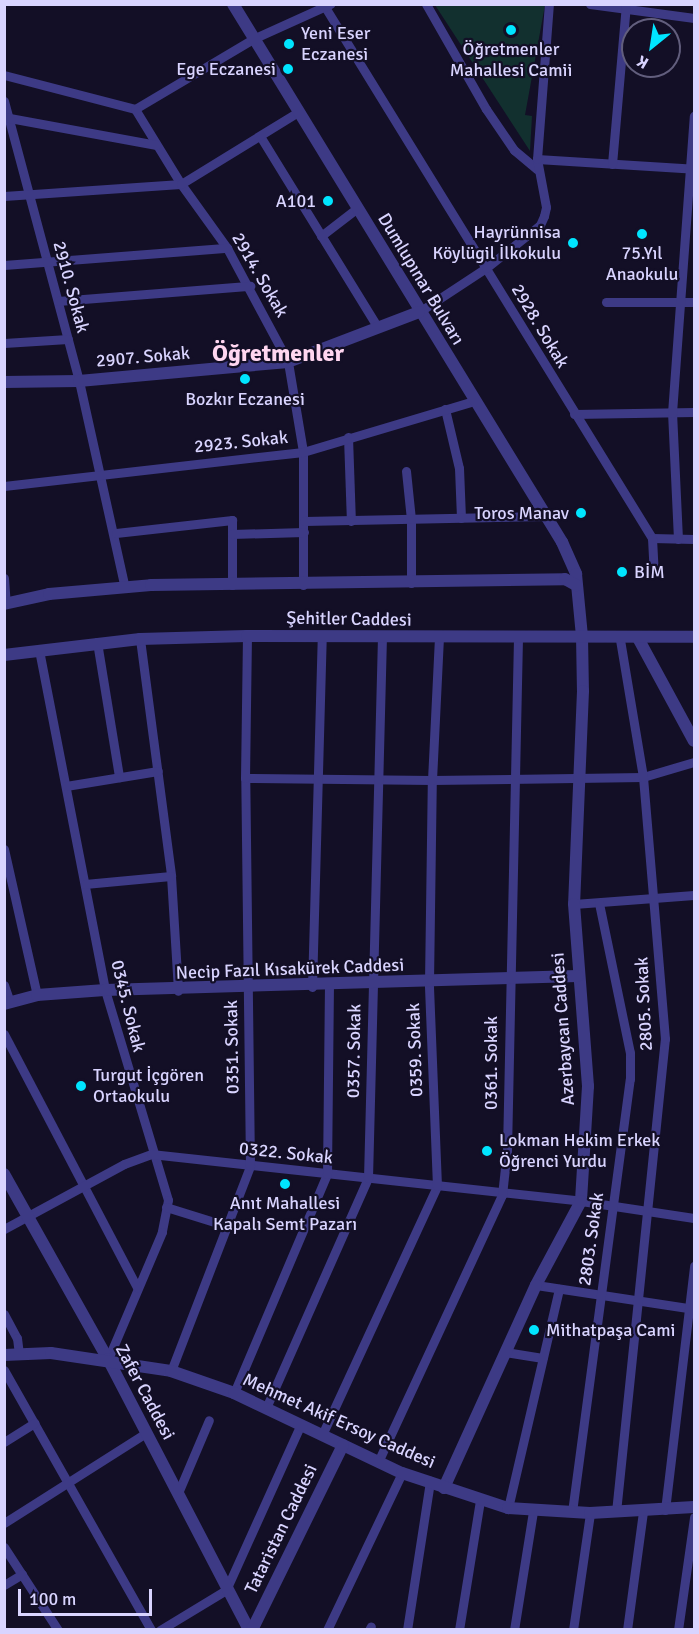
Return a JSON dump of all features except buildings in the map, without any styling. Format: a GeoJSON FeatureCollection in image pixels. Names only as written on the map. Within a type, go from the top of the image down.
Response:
{"type":"FeatureCollection","features":[{"type":"Feature","properties":{"kind":"street","name":"Dumlupınar Bulvarı"},"geometry":{"type":"LineString","coordinates":[[233,4],[419,312],[546,516],[576,580]]}},
{"type":"Feature","properties":{"kind":"street"},"geometry":{"type":"LineString","coordinates":[[426,4],[486,109],[514,150],[537,164],[612,164],[693,168]]}},
{"type":"Feature","properties":{"kind":"street"},"geometry":{"type":"LineString","coordinates":[[419,312],[486,268],[540,225],[546,207],[537,164],[549,4]]}},
{"type":"Feature","properties":{"kind":"street"},"geometry":{"type":"LineString","coordinates":[[590,4],[626,7],[694,18]]}},
{"type":"Feature","properties":{"kind":"street"},"geometry":{"type":"LineString","coordinates":[[4,75],[135,109],[253,39],[328,6]]}},
{"type":"Feature","properties":{"kind":"street","name":"2928. Sokak"},"geometry":{"type":"LineString","coordinates":[[328,6],[574,414],[652,538],[654,571]]}},
{"type":"Feature","properties":{"kind":"street"},"geometry":{"type":"LineString","coordinates":[[612,164],[626,7]]}},
{"type":"Feature","properties":{"kind":"street","name":"2910. Sokak"},"geometry":{"type":"LineString","coordinates":[[4,101],[80,381],[100,474],[116,533],[125,588]]}},
{"type":"Feature","properties":{"kind":"street","name":"2914. Sokak"},"geometry":{"type":"LineString","coordinates":[[135,109],[181,184],[227,248],[250,286],[288,362],[303,452],[303,585]]}},
{"type":"Feature","properties":{"kind":"street"},"geometry":{"type":"LineString","coordinates":[[4,196],[181,184],[298,112]]}},
{"type":"Feature","properties":{"kind":"street"},"geometry":{"type":"LineString","coordinates":[[678,539],[672,413],[679,301],[693,168],[694,116]]}},
{"type":"Feature","properties":{"kind":"street"},"geometry":{"type":"LineString","coordinates":[[7,117],[156,145]]}},
{"type":"Feature","properties":{"kind":"street"},"geometry":{"type":"LineString","coordinates":[[260,136],[378,328]]}},
{"type":"Feature","properties":{"kind":"street"},"geometry":{"type":"LineString","coordinates":[[321,236],[356,208]]}},
{"type":"Feature","properties":{"kind":"street"},"geometry":{"type":"LineString","coordinates":[[4,266],[227,248]]}},
{"type":"Feature","properties":{"kind":"street"},"geometry":{"type":"LineString","coordinates":[[58,301],[250,286]]}},
{"type":"Feature","properties":{"kind":"street"},"geometry":{"type":"LineString","coordinates":[[606,302],[694,302]]}},
{"type":"Feature","properties":{"kind":"street","name":"2907. Sokak"},"geometry":{"type":"LineString","coordinates":[[4,382],[80,381],[288,362],[419,312]]}},
{"type":"Feature","properties":{"kind":"street"},"geometry":{"type":"LineString","coordinates":[[4,343],[68,339]]}},
{"type":"Feature","properties":{"kind":"street","name":"2923. Sokak"},"geometry":{"type":"LineString","coordinates":[[4,486],[303,452],[474,401]]}},
{"type":"Feature","properties":{"kind":"street"},"geometry":{"type":"LineString","coordinates":[[445,409],[459,468],[461,518]]}},
{"type":"Feature","properties":{"kind":"street"},"geometry":{"type":"LineString","coordinates":[[574,414],[694,412]]}},
{"type":"Feature","properties":{"kind":"street"},"geometry":{"type":"LineString","coordinates":[[348,437],[351,521]]}},
{"type":"Feature","properties":{"kind":"street"},"geometry":{"type":"LineString","coordinates":[[406,471],[411,519],[411,583]]}},
{"type":"Feature","properties":{"kind":"street"},"geometry":{"type":"LineString","coordinates":[[304,521],[546,516]]}},
{"type":"Feature","properties":{"kind":"street"},"geometry":{"type":"LineString","coordinates":[[116,533],[232,520],[232,585]]}},
{"type":"Feature","properties":{"kind":"street"},"geometry":{"type":"LineString","coordinates":[[232,534],[304,532]]}},
{"type":"Feature","properties":{"kind":"street"},"geometry":{"type":"LineString","coordinates":[[652,538],[694,539]]}},
{"type":"Feature","properties":{"kind":"street"},"geometry":{"type":"LineString","coordinates":[[4,578],[5,604],[49,594],[125,588],[576,580]]}},
{"type":"Feature","properties":{"kind":"street","name":"Azerbaycan Caddesi"},"geometry":{"type":"LineString","coordinates":[[444,1488],[536,1285],[581,1201],[588,1086],[574,904],[580,777],[582,636],[576,580]]}},
{"type":"Feature","properties":{"kind":"street","name":"Şehitler Caddesi"},"geometry":{"type":"LineString","coordinates":[[4,655],[97,642],[248,636],[439,638],[582,636],[620,639],[694,637]]}},
{"type":"Feature","properties":{"kind":"street","name":"0351. Sokak"},"geometry":{"type":"LineString","coordinates":[[171,1371],[250,1166],[244,778],[248,636]]}},
{"type":"Feature","properties":{"kind":"street"},"geometry":{"type":"LineString","coordinates":[[312,987],[322,636]]}},
{"type":"Feature","properties":{"kind":"street","name":"0357. Sokak"},"geometry":{"type":"LineString","coordinates":[[266,1408],[368,1178],[371,985],[382,636]]}},
{"type":"Feature","properties":{"kind":"street","name":"0361. Sokak"},"geometry":{"type":"LineString","coordinates":[[378,1462],[502,1195],[507,1150],[508,980],[518,636]]}},
{"type":"Feature","properties":{"kind":"street","name":"0359. Sokak"},"geometry":{"type":"LineString","coordinates":[[322,1435],[437,1186],[429,983],[432,780],[439,638]]}},
{"type":"Feature","properties":{"kind":"street"},"geometry":{"type":"LineString","coordinates":[[638,638],[694,741]]}},
{"type":"Feature","properties":{"kind":"street"},"geometry":{"type":"LineString","coordinates":[[140,639],[171,876],[178,991]]}},
{"type":"Feature","properties":{"kind":"street","name":"2805. Sokak"},"geometry":{"type":"LineString","coordinates":[[616,1512],[635,1301],[665,1039],[643,777],[620,639]]}},
{"type":"Feature","properties":{"kind":"street"},"geometry":{"type":"LineString","coordinates":[[97,642],[119,777]]}},
{"type":"Feature","properties":{"kind":"street","name":"0345. Sokak"},"geometry":{"type":"LineString","coordinates":[[39,650],[105,990],[152,1154],[163,1176],[166,1207],[162,1232],[108,1359]]}},
{"type":"Feature","properties":{"kind":"street"},"geometry":{"type":"LineString","coordinates":[[244,778],[432,780],[643,777],[694,762]]}},
{"type":"Feature","properties":{"kind":"street"},"geometry":{"type":"LineString","coordinates":[[66,786],[158,771]]}},
{"type":"Feature","properties":{"kind":"street"},"geometry":{"type":"LineString","coordinates":[[4,849],[37,994]]}},
{"type":"Feature","properties":{"kind":"street"},"geometry":{"type":"LineString","coordinates":[[85,884],[171,876]]}},
{"type":"Feature","properties":{"kind":"street"},"geometry":{"type":"LineString","coordinates":[[574,904],[694,895]]}},
{"type":"Feature","properties":{"kind":"street","name":"2803. Sokak"},"geometry":{"type":"LineString","coordinates":[[572,1512],[599,1296],[630,1079],[630,1053],[599,903]]}},
{"type":"Feature","properties":{"kind":"street","name":"Necip Fazıl Kısakürek Caddesi"},"geometry":{"type":"LineString","coordinates":[[7,1003],[37,994],[105,990],[178,991],[578,976]]}},
{"type":"Feature","properties":{"kind":"street"},"geometry":{"type":"LineString","coordinates":[[4,985],[7,1003]]}},
{"type":"Feature","properties":{"kind":"street"},"geometry":{"type":"LineString","coordinates":[[234,1393],[327,1174],[329,986]]}},
{"type":"Feature","properties":{"kind":"street"},"geometry":{"type":"LineString","coordinates":[[4,1034],[81,1186],[137,1287]]}},
{"type":"Feature","properties":{"kind":"street"},"geometry":{"type":"LineString","coordinates":[[4,1229],[81,1186],[152,1154]]}},
{"type":"Feature","properties":{"kind":"street","name":"0322. Sokak"},"geometry":{"type":"LineString","coordinates":[[152,1154],[502,1195],[581,1201],[612,1209],[694,1218]]}},
{"type":"Feature","properties":{"kind":"street","name":"Zafer Caddesi"},"geometry":{"type":"LineString","coordinates":[[4,1174],[26,1217],[108,1359],[226,1590],[250,1629]]}},
{"type":"Feature","properties":{"kind":"street"},"geometry":{"type":"LineString","coordinates":[[166,1207],[227,1227]]}},
{"type":"Feature","properties":{"kind":"street"},"geometry":{"type":"LineString","coordinates":[[666,1510],[692,1309],[694,1266]]}},
{"type":"Feature","properties":{"kind":"street"},"geometry":{"type":"LineString","coordinates":[[536,1285],[692,1309]]}},
{"type":"Feature","properties":{"kind":"street"},"geometry":{"type":"LineString","coordinates":[[508,1508],[558,1289]]}},
{"type":"Feature","properties":{"kind":"street"},"geometry":{"type":"LineString","coordinates":[[4,1314],[17,1338],[18,1354]]}},
{"type":"Feature","properties":{"kind":"street","name":"Mehmet Akif Ersoy Caddesi"},"geometry":{"type":"LineString","coordinates":[[4,1354],[51,1353],[108,1359],[171,1371],[234,1393],[402,1473],[508,1508],[590,1513],[666,1510],[694,1506]]}},
{"type":"Feature","properties":{"kind":"street"},"geometry":{"type":"LineString","coordinates":[[505,1353],[543,1358]]}},
{"type":"Feature","properties":{"kind":"street"},"geometry":{"type":"LineString","coordinates":[[4,1370],[151,1629]]}},
{"type":"Feature","properties":{"kind":"street"},"geometry":{"type":"LineString","coordinates":[[178,1493],[208,1420]]}},
{"type":"Feature","properties":{"kind":"street"},"geometry":{"type":"LineString","coordinates":[[4,1442],[34,1424]]}},
{"type":"Feature","properties":{"kind":"street"},"geometry":{"type":"LineString","coordinates":[[160,1629],[226,1590],[301,1424]]}},
{"type":"Feature","properties":{"kind":"street"},"geometry":{"type":"LineString","coordinates":[[4,1523],[146,1433]]}},
{"type":"Feature","properties":{"kind":"street","name":"Tataristan Caddesi"},"geometry":{"type":"LineString","coordinates":[[250,1629],[343,1445]]}},
{"type":"Feature","properties":{"kind":"street"},"geometry":{"type":"LineString","coordinates":[[327,1629],[402,1473]]}},
{"type":"Feature","properties":{"kind":"street"},"geometry":{"type":"LineString","coordinates":[[407,1629],[430,1481]]}},
{"type":"Feature","properties":{"kind":"street"},"geometry":{"type":"LineString","coordinates":[[459,1629],[480,1500]]}},
{"type":"Feature","properties":{"kind":"street"},"geometry":{"type":"LineString","coordinates":[[514,1629],[533,1511]]}},
{"type":"Feature","properties":{"kind":"street"},"geometry":{"type":"LineString","coordinates":[[627,1629],[643,1511]]}},
{"type":"Feature","properties":{"kind":"street"},"geometry":{"type":"LineString","coordinates":[[573,1629],[590,1513]]}},
{"type":"Feature","properties":{"kind":"street"},"geometry":{"type":"LineString","coordinates":[[678,1629],[694,1517]]}},
{"type":"Feature","properties":{"kind":"street"},"geometry":{"type":"LineString","coordinates":[[4,1546],[58,1629]]}},
{"type":"Feature","properties":{"kind":"street"},"geometry":{"type":"LineString","coordinates":[[4,1585],[22,1574]]}},
{"type":"Feature","properties":{"kind":"green space"},"geometry":{"type":"Polygon","coordinates":[[[435,5],[545,5],[525,115],[532,116],[530,151],[435,5]]]}},
{"type":"Feature","properties":{"kind":"place","name":"Öğretmenler Mahallesi Camii"},"geometry":{"type":"Point","coordinates":[511,30]}},
{"type":"Feature","properties":{"kind":"place","name":"Yeni Eser Eczanesi"},"geometry":{"type":"Point","coordinates":[289,44]}},
{"type":"Feature","properties":{"kind":"place","name":"Ege Eczanesi"},"geometry":{"type":"Point","coordinates":[288,69]}},
{"type":"Feature","properties":{"kind":"place","name":"A101"},"geometry":{"type":"Point","coordinates":[328,201]}},
{"type":"Feature","properties":{"kind":"place","name":"75.Yıl Anaokulu"},"geometry":{"type":"Point","coordinates":[642,234]}},
{"type":"Feature","properties":{"kind":"place","name":"Hayrünnisa Köylügil İlkokulu"},"geometry":{"type":"Point","coordinates":[573,243]}},
{"type":"Feature","properties":{"kind":"place","name":"Bozkır Eczanesi"},"geometry":{"type":"Point","coordinates":[245,379]}},
{"type":"Feature","properties":{"kind":"place","name":"Toros Manav"},"geometry":{"type":"Point","coordinates":[581,513]}},
{"type":"Feature","properties":{"kind":"place","name":"BİM"},"geometry":{"type":"Point","coordinates":[622,572]}},
{"type":"Feature","properties":{"kind":"place","name":"Turgut İçgören Ortaokulu"},"geometry":{"type":"Point","coordinates":[81,1086]}},
{"type":"Feature","properties":{"kind":"place","name":"Lokman Hekim Erkek Öğrenci Yurdu"},"geometry":{"type":"Point","coordinates":[487,1151]}},
{"type":"Feature","properties":{"kind":"place","name":"Anıt Mahallesi Kapalı Semt Pazarı"},"geometry":{"type":"Point","coordinates":[285,1184]}},
{"type":"Feature","properties":{"kind":"place","name":"Mithatpaşa Cami"},"geometry":{"type":"Point","coordinates":[534,1330]}},
{"type":"Feature","properties":{"kind":"district","name":"Öğretmenler"},"geometry":{"type":"Point","coordinates":[278,354]}}]}
